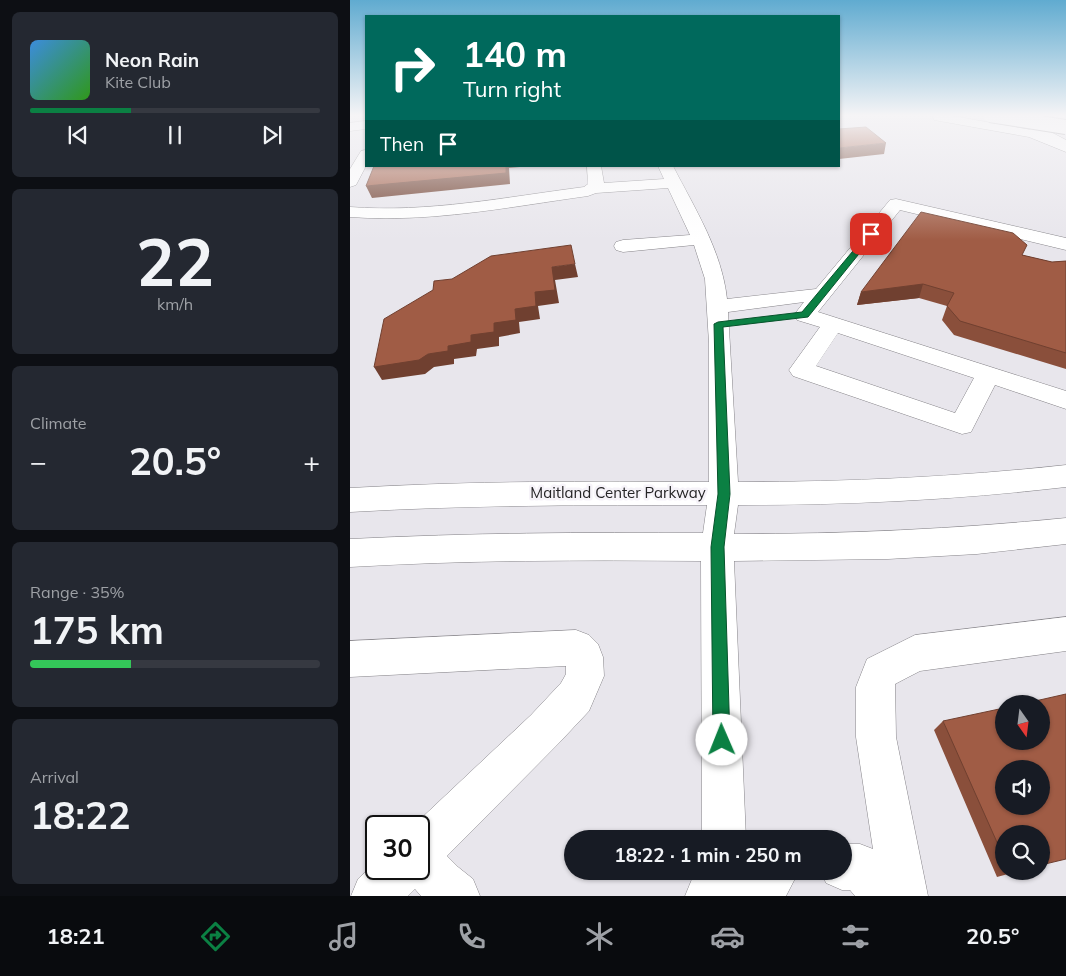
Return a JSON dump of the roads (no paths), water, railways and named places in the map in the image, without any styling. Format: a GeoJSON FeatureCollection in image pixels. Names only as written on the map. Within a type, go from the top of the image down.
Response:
{"type":"FeatureCollection","features":[{"type":"Feature","properties":{"kind":"main road"},"geometry":{"type":"LineString","coordinates":[[350,182],[364,157]]}},
{"type":"Feature","properties":{"kind":"main road"},"geometry":{"type":"LineString","coordinates":[[594,167],[595,188]]}},
{"type":"Feature","properties":{"kind":"main road"},"geometry":{"type":"LineString","coordinates":[[350,212],[376,214],[445,211],[574,193],[670,174],[701,239],[715,279],[724,494],[717,547],[724,830]]}},
{"type":"Feature","properties":{"kind":"main road"},"geometry":{"type":"LineString","coordinates":[[805,315],[896,204],[1066,244]]}},
{"type":"Feature","properties":{"kind":"main road"},"geometry":{"type":"LineString","coordinates":[[1042,238],[1050,247],[1066,252]]}},
{"type":"Feature","properties":{"kind":"main road"},"geometry":{"type":"LineString","coordinates":[[623,246],[701,239]]}},
{"type":"Feature","properties":{"kind":"main road"},"geometry":{"type":"LineString","coordinates":[[718,316],[822,294]]}},
{"type":"Feature","properties":{"kind":"main road"},"geometry":{"type":"LineString","coordinates":[[718,316],[805,315],[844,328],[888,326],[907,339],[910,349],[1066,400]]}},
{"type":"Feature","properties":{"kind":"main road"},"geometry":{"type":"LineString","coordinates":[[844,328],[801,370],[962,425],[988,374]]}},
{"type":"Feature","properties":{"kind":"main road","name":"Maitland Center Parkway"},"geometry":{"type":"LineString","coordinates":[[350,500],[402,496],[502,493],[724,494],[924,490],[977,487],[1066,476]]}},
{"type":"Feature","properties":{"kind":"main road"},"geometry":{"type":"LineString","coordinates":[[350,552],[455,547],[886,546],[1063,536]]}},
{"type":"Feature","properties":{"kind":"main road"},"geometry":{"type":"LineString","coordinates":[[895,896],[876,737],[875,687],[880,672],[915,653],[1066,634]]}},
{"type":"Feature","properties":{"kind":"main road"},"geometry":{"type":"LineString","coordinates":[[350,659],[576,648],[585,657],[585,676],[574,697],[545,729],[430,841]]}},
{"type":"Feature","properties":{"kind":"main road"},"geometry":{"type":"LineString","coordinates":[[852,867],[860,867],[895,896]]}},
{"type":"Feature","properties":{"kind":"main road"},"geometry":{"type":"LineString","coordinates":[[430,871],[441,884],[456,896]]}},
{"type":"Feature","properties":{"kind":"main road"},"geometry":{"type":"LineString","coordinates":[[374,896],[391,880]]}}]}
